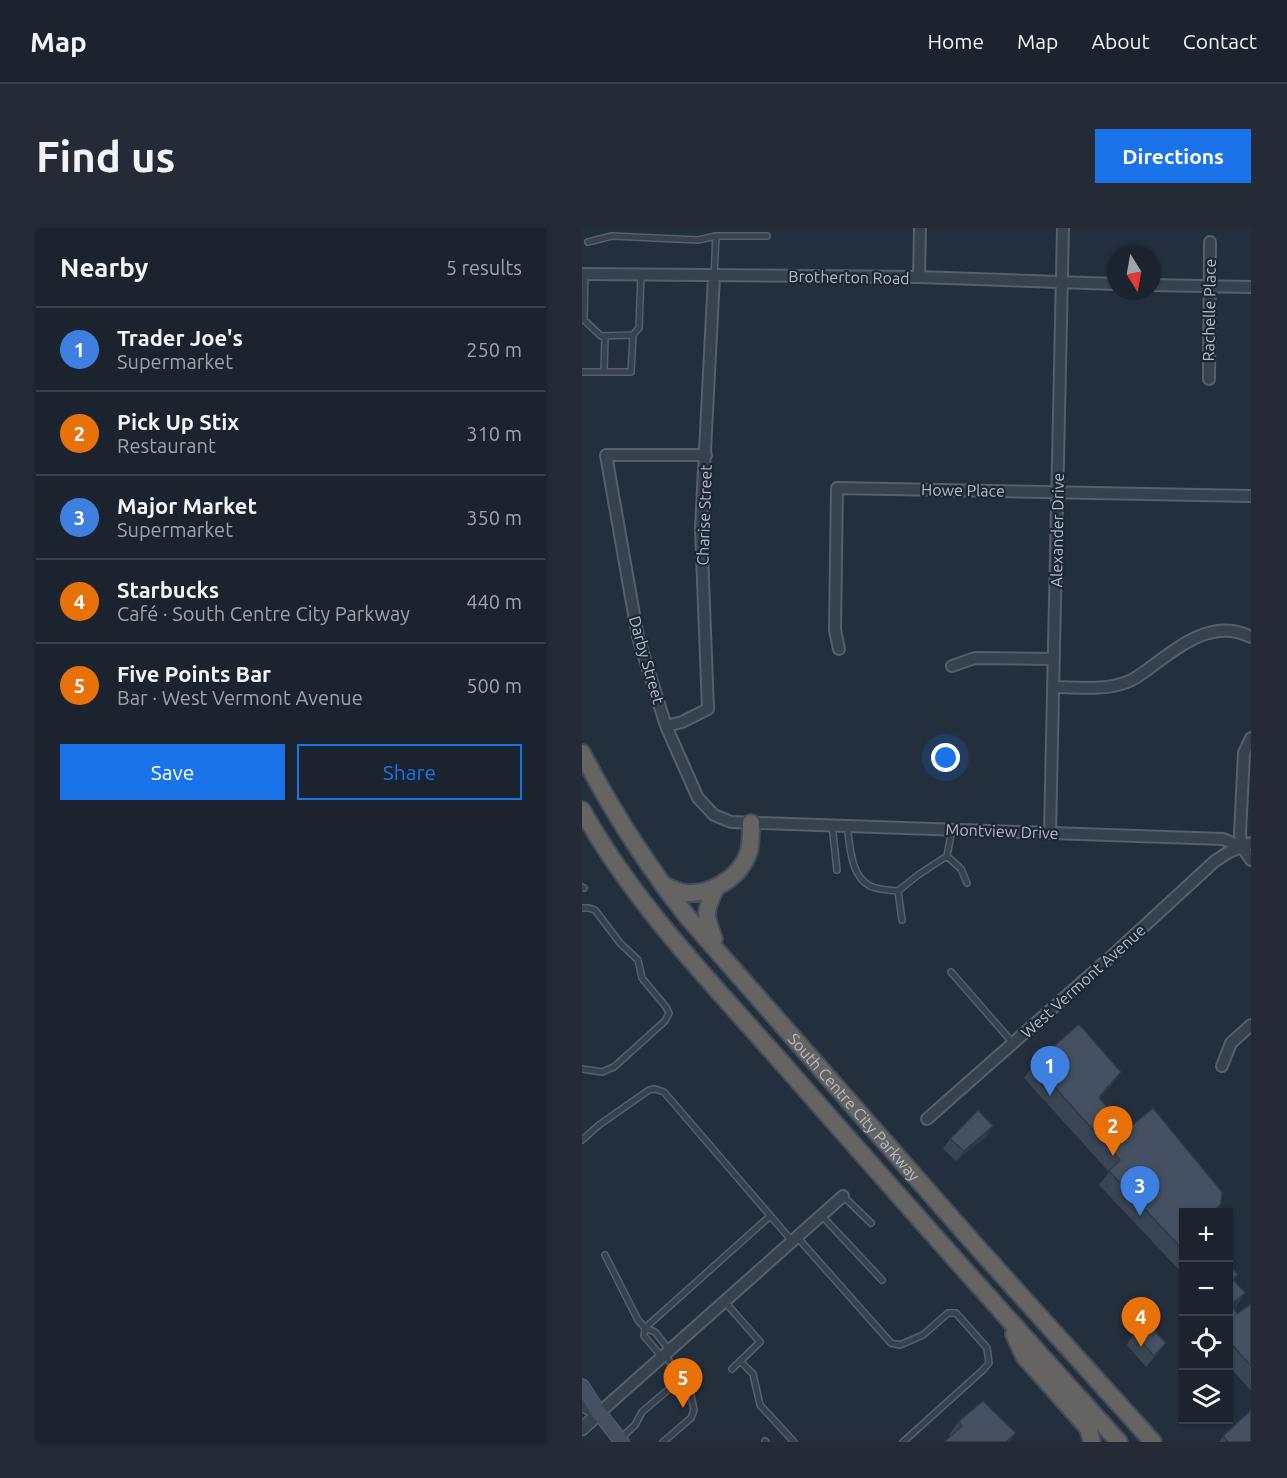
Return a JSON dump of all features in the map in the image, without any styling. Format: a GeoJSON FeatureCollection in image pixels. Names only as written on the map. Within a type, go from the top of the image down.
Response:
{"type":"FeatureCollection","features":[{"type":"Feature","properties":{"kind":"highway","name":"South Centre City Parkway"},"geometry":{"type":"LineString","coordinates":[[584,760],[621,824],[662,885],[978,1248],[1153,1442]]}},
{"type":"Feature","properties":{"kind":"highway","name":"South Centre City Parkway"},"geometry":{"type":"LineString","coordinates":[[582,810],[598,838],[646,907],[1006,1317],[1119,1442]]}},
{"type":"Feature","properties":{"kind":"highway"},"geometry":{"type":"LineString","coordinates":[[662,885],[682,892],[695,893],[716,887],[736,873],[746,859],[750,845],[751,823]]}},
{"type":"Feature","properties":{"kind":"highway"},"geometry":{"type":"LineString","coordinates":[[716,887],[706,911],[706,920],[721,955]]}},
{"type":"Feature","properties":{"kind":"highway"},"geometry":{"type":"LineString","coordinates":[[1006,1317],[1024,1356],[1088,1428],[1092,1442]]}},
{"type":"Feature","properties":{"kind":"main road"},"geometry":{"type":"LineString","coordinates":[[582,1386],[599,1413],[621,1440]]}},
{"type":"Feature","properties":{"kind":"street"},"geometry":{"type":"LineString","coordinates":[[919,277],[920,228]]}},
{"type":"Feature","properties":{"kind":"street","name":"Alexander Drive"},"geometry":{"type":"LineString","coordinates":[[1050,832],[1063,228]]}},
{"type":"Feature","properties":{"kind":"street","name":"Rachelle Place"},"geometry":{"type":"LineString","coordinates":[[1209,379],[1210,242]]}},
{"type":"Feature","properties":{"kind":"street","name":"Brotherton Road"},"geometry":{"type":"LineString","coordinates":[[584,274],[919,277],[1107,284]]}},
{"type":"Feature","properties":{"kind":"street","name":"Charise Street"},"geometry":{"type":"LineString","coordinates":[[666,726],[682,722],[708,710],[701,528],[714,276]]}},
{"type":"Feature","properties":{"kind":"street"},"geometry":{"type":"LineString","coordinates":[[1161,285],[1251,287]]}},
{"type":"Feature","properties":{"kind":"street","name":"Darby Street"},"geometry":{"type":"LineString","coordinates":[[706,455],[606,455],[638,637],[666,726],[698,798],[714,815],[731,822],[751,823]]}},
{"type":"Feature","properties":{"kind":"street","name":"Howe Place"},"geometry":{"type":"LineString","coordinates":[[839,649],[835,630],[837,488],[1251,496]]}},
{"type":"Feature","properties":{"kind":"street"},"geometry":{"type":"LineString","coordinates":[[1053,687],[1108,687],[1130,681],[1179,646],[1203,634],[1234,631],[1251,637]]}},
{"type":"Feature","properties":{"kind":"street"},"geometry":{"type":"LineString","coordinates":[[952,666],[975,658],[1054,659]]}},
{"type":"Feature","properties":{"kind":"street"},"geometry":{"type":"LineString","coordinates":[[1251,738],[1244,753],[1240,833],[1251,860]]}},
{"type":"Feature","properties":{"kind":"street","name":"Montview Drive"},"geometry":{"type":"LineString","coordinates":[[751,823],[1222,839],[1246,845]]}},
{"type":"Feature","properties":{"kind":"street","name":"West Vermont Avenue"},"geometry":{"type":"LineString","coordinates":[[927,1119],[1215,861],[1246,845]]}},
{"type":"Feature","properties":{"kind":"street"},"geometry":{"type":"LineString","coordinates":[[1222,1066],[1231,1044],[1251,1026]]}},
{"type":"Feature","properties":{"kind":"street"},"geometry":{"type":"LineString","coordinates":[[582,1429],[843,1196]]}},
{"type":"Feature","properties":{"kind":"street"},"geometry":{"type":"LineString","coordinates":[[582,1405],[599,1413]]}},
{"type":"Feature","properties":{"kind":"lane"},"geometry":{"type":"LineString","coordinates":[[611,228],[612,236]]}},
{"type":"Feature","properties":{"kind":"lane"},"geometry":{"type":"LineString","coordinates":[[746,228],[746,236]]}},
{"type":"Feature","properties":{"kind":"lane"},"geometry":{"type":"LineString","coordinates":[[588,242],[612,236],[698,240],[716,236],[766,236]]}},
{"type":"Feature","properties":{"kind":"lane"},"geometry":{"type":"LineString","coordinates":[[714,276],[716,236]]}},
{"type":"Feature","properties":{"kind":"lane"},"geometry":{"type":"LineString","coordinates":[[582,372],[631,372],[633,335],[639,328],[641,273]]}},
{"type":"Feature","properties":{"kind":"lane"},"geometry":{"type":"LineString","coordinates":[[584,274],[584,320],[601,336],[633,335]]}},
{"type":"Feature","properties":{"kind":"lane"},"geometry":{"type":"LineString","coordinates":[[604,372],[605,336]]}},
{"type":"Feature","properties":{"kind":"lane"},"geometry":{"type":"LineString","coordinates":[[832,825],[837,870]]}},
{"type":"Feature","properties":{"kind":"lane"},"geometry":{"type":"LineString","coordinates":[[847,826],[852,860],[864,882],[872,888],[898,891],[918,874],[947,856],[952,829]]}},
{"type":"Feature","properties":{"kind":"lane"},"geometry":{"type":"LineString","coordinates":[[947,856],[961,869],[968,883]]}},
{"type":"Feature","properties":{"kind":"lane"},"geometry":{"type":"LineString","coordinates":[[898,891],[902,920]]}},
{"type":"Feature","properties":{"kind":"lane"},"geometry":{"type":"LineString","coordinates":[[582,908],[595,910],[620,943],[638,960],[642,978],[669,1013],[665,1021],[614,1067],[602,1072],[582,1069]]}},
{"type":"Feature","properties":{"kind":"lane"},"geometry":{"type":"LineString","coordinates":[[951,972],[1012,1042]]}},
{"type":"Feature","properties":{"kind":"lane"},"geometry":{"type":"LineString","coordinates":[[582,1140],[599,1125],[649,1090],[664,1092],[769,1216],[795,1239],[891,1343],[900,1345],[923,1335],[948,1313],[956,1313],[987,1348],[989,1363],[903,1442]]}},
{"type":"Feature","properties":{"kind":"lane"},"geometry":{"type":"LineString","coordinates":[[843,1196],[871,1223]]}},
{"type":"Feature","properties":{"kind":"lane"},"geometry":{"type":"LineString","coordinates":[[821,1215],[882,1280]]}},
{"type":"Feature","properties":{"kind":"lane"},"geometry":{"type":"LineString","coordinates":[[663,1442],[693,1415],[689,1386],[666,1355],[644,1336],[645,1328],[769,1216]]}},
{"type":"Feature","properties":{"kind":"lane"},"geometry":{"type":"LineString","coordinates":[[605,1255],[638,1320],[645,1328],[655,1332],[666,1355]]}},
{"type":"Feature","properties":{"kind":"lane"},"geometry":{"type":"LineString","coordinates":[[725,1302],[760,1342],[732,1370]]}},
{"type":"Feature","properties":{"kind":"lane"},"geometry":{"type":"LineString","coordinates":[[741,1361],[753,1374],[760,1405],[794,1442]]}},
{"type":"Feature","properties":{"kind":"lane"},"geometry":{"type":"LineString","coordinates":[[621,1440],[635,1425],[642,1412],[683,1377]]}},
{"type":"Feature","properties":{"kind":"building"},"geometry":{"type":"Polygon","coordinates":[[[1079,1024],[1121,1072],[1099,1097],[1128,1136],[1130,1127],[1153,1108],[1222,1192],[1221,1204],[1217,1208],[1179,1208],[1179,1246],[1109,1171],[1120,1160],[1034,1064],[1079,1024]]]}},
{"type":"Feature","properties":{"kind":"building"},"geometry":{"type":"Polygon","coordinates":[[[978,1110],[993,1126],[964,1151],[950,1139],[978,1110]]]}},
{"type":"Feature","properties":{"kind":"building"},"geometry":{"type":"Polygon","coordinates":[[[1233,1269],[1238,1274],[1233,1279],[1233,1269]]]}},
{"type":"Feature","properties":{"kind":"building"},"geometry":{"type":"Polygon","coordinates":[[[1233,1279],[1245,1293],[1233,1303],[1233,1279]]]}},
{"type":"Feature","properties":{"kind":"building"},"geometry":{"type":"Polygon","coordinates":[[[1251,1304],[1251,1366],[1233,1346],[1233,1306],[1237,1314],[1251,1304]]]}},
{"type":"Feature","properties":{"kind":"building"},"geometry":{"type":"Polygon","coordinates":[[[1146,1322],[1166,1343],[1154,1356],[1134,1334],[1146,1322]]]}},
{"type":"Feature","properties":{"kind":"building"},"geometry":{"type":"Polygon","coordinates":[[[983,1401],[1016,1433],[1006,1442],[944,1442],[962,1426],[959,1421],[983,1401]]]}},
{"type":"Feature","properties":{"kind":"building"},"geometry":{"type":"Polygon","coordinates":[[[1251,1410],[1251,1442],[1228,1442],[1223,1436],[1251,1410]]]}},
{"type":"Feature","properties":{"kind":"place","name":"Trader Joe's"},"geometry":{"type":"Point","coordinates":[1050,1096]}},
{"type":"Feature","properties":{"kind":"place","name":"Pick Up Stix"},"geometry":{"type":"Point","coordinates":[1113,1156]}},
{"type":"Feature","properties":{"kind":"place","name":"Major Market"},"geometry":{"type":"Point","coordinates":[1140,1216]}},
{"type":"Feature","properties":{"kind":"place","name":"Starbucks"},"geometry":{"type":"Point","coordinates":[1141,1347]}},
{"type":"Feature","properties":{"kind":"place","name":"Five Points Bar"},"geometry":{"type":"Point","coordinates":[683,1408]}}]}
